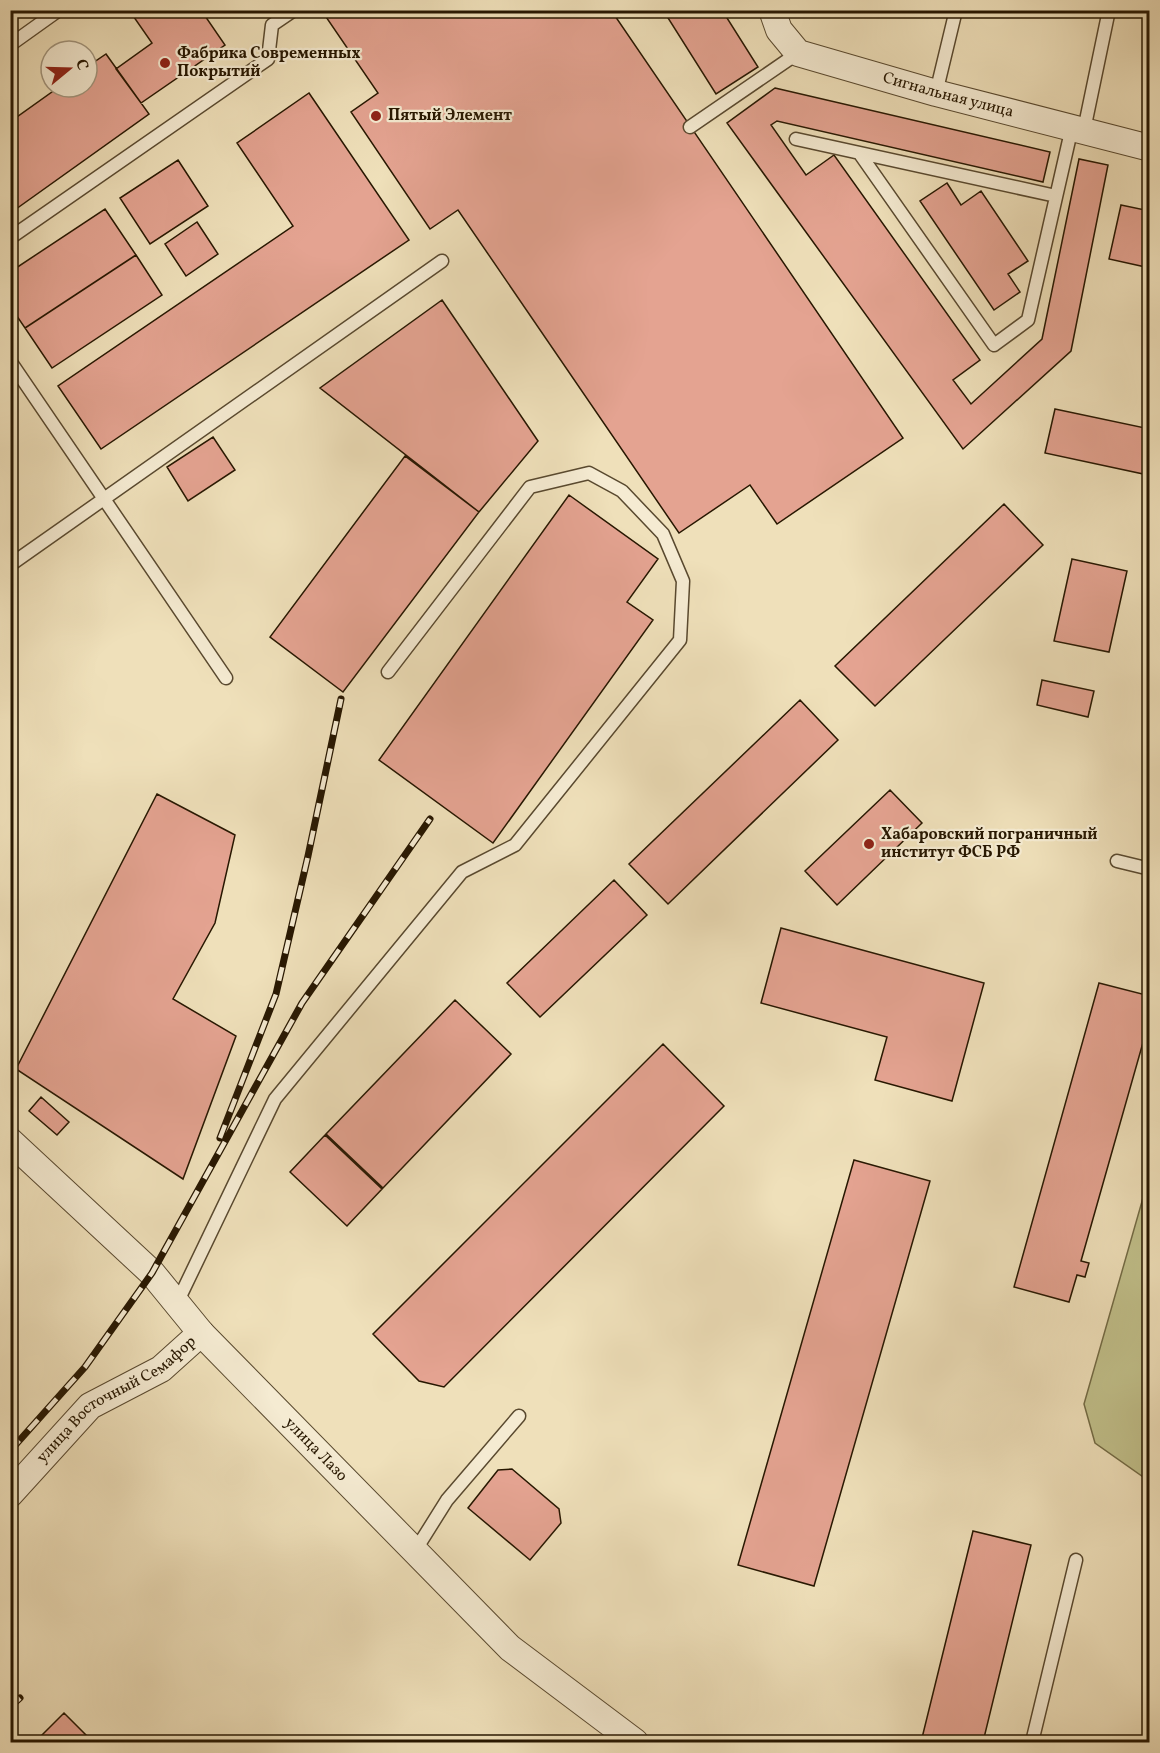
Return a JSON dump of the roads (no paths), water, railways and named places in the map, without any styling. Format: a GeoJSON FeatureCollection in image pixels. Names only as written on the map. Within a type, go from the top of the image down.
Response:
{"type":"FeatureCollection","features":[{"type":"Feature","properties":{"kind":"street"},"geometry":{"type":"LineString","coordinates":[[772,10],[779,30],[798,53]]}},
{"type":"Feature","properties":{"kind":"street","name":"Сигнальная улица"},"geometry":{"type":"LineString","coordinates":[[798,53],[936,93],[1149,148]]}},
{"type":"Feature","properties":{"kind":"street","name":"улица Лазо"},"geometry":{"type":"LineString","coordinates":[[10,1141],[152,1272],[201,1333],[510,1648],[622,1736]]}},
{"type":"Feature","properties":{"kind":"street","name":"улица Восточный Семафор"},"geometry":{"type":"LineString","coordinates":[[10,1494],[90,1406],[161,1370],[201,1333]]}},
{"type":"Feature","properties":{"kind":"lane"},"geometry":{"type":"LineString","coordinates":[[10,45],[59,10]]}},
{"type":"Feature","properties":{"kind":"lane"},"geometry":{"type":"LineString","coordinates":[[10,238],[268,59],[272,25],[294,10]]}},
{"type":"Feature","properties":{"kind":"lane"},"geometry":{"type":"LineString","coordinates":[[936,93],[956,10]]}},
{"type":"Feature","properties":{"kind":"lane"},"geometry":{"type":"LineString","coordinates":[[860,154],[994,345],[1028,320],[1056,196],[1078,129],[1109,10]]}},
{"type":"Feature","properties":{"kind":"lane"},"geometry":{"type":"LineString","coordinates":[[690,127],[798,53]]}},
{"type":"Feature","properties":{"kind":"lane"},"geometry":{"type":"LineString","coordinates":[[796,139],[1056,196]]}},
{"type":"Feature","properties":{"kind":"lane"},"geometry":{"type":"LineString","coordinates":[[10,565],[442,261]]}},
{"type":"Feature","properties":{"kind":"lane"},"geometry":{"type":"LineString","coordinates":[[10,361],[226,678]]}},
{"type":"Feature","properties":{"kind":"lane"},"geometry":{"type":"LineString","coordinates":[[177,1303],[275,1099],[462,872],[515,845],[680,640],[682,581],[663,534],[622,491],[589,473],[530,487],[388,672]]}},
{"type":"Feature","properties":{"kind":"lane"},"geometry":{"type":"LineString","coordinates":[[1117,861],[1149,869]]}},
{"type":"Feature","properties":{"kind":"lane"},"geometry":{"type":"LineString","coordinates":[[415,1551],[447,1500],[519,1416]]}},
{"type":"Feature","properties":{"kind":"lane"},"geometry":{"type":"LineString","coordinates":[[1032,1743],[1076,1560]]}},
{"type":"Feature","properties":{"kind":"railway"},"geometry":{"type":"LineString","coordinates":[[220,1138],[276,994],[341,699]]}},
{"type":"Feature","properties":{"kind":"railway"},"geometry":{"type":"LineString","coordinates":[[10,1451],[85,1367],[152,1273],[302,1003],[430,819]]}},
{"type":"Feature","properties":{"kind":"railway"},"geometry":{"type":"LineString","coordinates":[[10,1707],[20,1698]]}},
{"type":"Feature","properties":{"kind":"place","name":"Фабрика Современных Покрытий"},"geometry":{"type":"Point","coordinates":[165,63]}},
{"type":"Feature","properties":{"kind":"place","name":"Пятый Элемент"},"geometry":{"type":"Point","coordinates":[376,116]}},
{"type":"Feature","properties":{"kind":"place","name":"Хабаровский пограничный институт ФСБ РФ"},"geometry":{"type":"Point","coordinates":[869,844]}}]}
